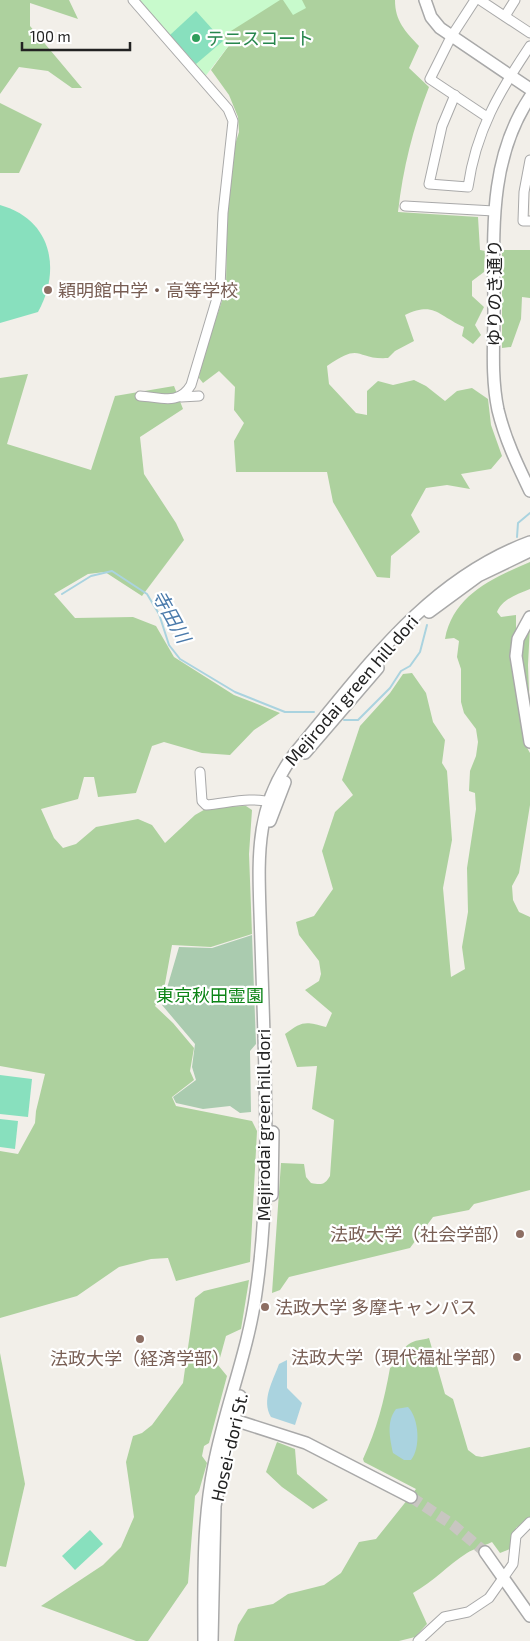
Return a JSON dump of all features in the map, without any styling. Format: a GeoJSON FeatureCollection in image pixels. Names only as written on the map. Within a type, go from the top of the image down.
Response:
{"type":"FeatureCollection","features":[{"type":"Feature","properties":{"kind":"street"},"geometry":{"type":"LineString","coordinates":[[133,0],[228,110],[232,122],[223,213],[220,288],[191,385],[181,397]]}},
{"type":"Feature","properties":{"kind":"street"},"geometry":{"type":"LineString","coordinates":[[425,0],[433,20],[451,36],[530,89]]}},
{"type":"Feature","properties":{"kind":"street"},"geometry":{"type":"LineString","coordinates":[[475,0],[451,36],[430,79],[487,117]]}},
{"type":"Feature","properties":{"kind":"street"},"geometry":{"type":"LineString","coordinates":[[480,0],[530,33]]}},
{"type":"Feature","properties":{"kind":"street"},"geometry":{"type":"LineString","coordinates":[[505,16],[515,0]]}},
{"type":"Feature","properties":{"kind":"street"},"geometry":{"type":"LineString","coordinates":[[454,95],[442,126],[428,184],[468,187],[475,150],[487,117],[510,75],[530,46]]}},
{"type":"Feature","properties":{"kind":"street","name":"ゆりのき通り"},"geometry":{"type":"LineString","coordinates":[[530,97],[516,120],[504,150],[497,181],[494,211],[496,392],[506,436],[530,491]]}},
{"type":"Feature","properties":{"kind":"street"},"geometry":{"type":"LineString","coordinates":[[530,162],[524,192],[522,221],[530,222]]}},
{"type":"Feature","properties":{"kind":"street"},"geometry":{"type":"LineString","coordinates":[[405,206],[494,211]]}},
{"type":"Feature","properties":{"kind":"street"},"geometry":{"type":"LineString","coordinates":[[140,396],[160,400],[199,396]]}},
{"type":"Feature","properties":{"kind":"street","name":"Mejirodai green hill dori"},"geometry":{"type":"LineString","coordinates":[[264,1255],[266,1122],[259,849],[262,824],[272,802],[281,774],[295,753],[410,619],[460,578],[490,559],[530,542]]}},
{"type":"Feature","properties":{"kind":"street","name":"Mejirodai green hill dori"},"geometry":{"type":"LineString","coordinates":[[272,802],[300,760],[415,626],[464,584],[492,568],[530,551]]}},
{"type":"Feature","properties":{"kind":"street"},"geometry":{"type":"LineString","coordinates":[[530,617],[518,639],[516,656],[530,742]]}},
{"type":"Feature","properties":{"kind":"street"},"geometry":{"type":"LineString","coordinates":[[200,772],[202,801],[206,805],[235,803],[254,798],[272,802]]}},
{"type":"Feature","properties":{"kind":"street","name":"Hosei-dori St."},"geometry":{"type":"LineString","coordinates":[[212,1641],[215,1506],[230,1419],[264,1255]]}},
{"type":"Feature","properties":{"kind":"street"},"geometry":{"type":"LineString","coordinates":[[230,1419],[306,1443],[411,1497]]}},
{"type":"Feature","properties":{"kind":"street","name":"Hosei-dori St."},"geometry":{"type":"LineString","coordinates":[[204,1641],[206,1517],[214,1466],[230,1419]]}},
{"type":"Feature","properties":{"kind":"street"},"geometry":{"type":"LineString","coordinates":[[418,1641],[444,1617],[468,1612],[484,1603],[513,1564],[516,1536],[529,1524]]}},
{"type":"Feature","properties":{"kind":"street"},"geometry":{"type":"LineString","coordinates":[[485,1552],[530,1616]]}},
{"type":"Feature","properties":{"kind":"green space"},"geometry":{"type":"Polygon","coordinates":[[[0,0],[69,0],[78,19],[30,3],[30,26],[82,88],[72,88],[48,71],[19,67],[0,94],[0,0]]]}},
{"type":"Feature","properties":{"kind":"green space"},"geometry":{"type":"Polygon","coordinates":[[[137,0],[280,0],[223,36],[230,44],[204,78],[137,0]]]}},
{"type":"Feature","properties":{"kind":"green space"},"geometry":{"type":"Polygon","coordinates":[[[193,0],[395,0],[399,20],[419,46],[409,68],[429,87],[409,148],[398,212],[478,217],[480,250],[485,251],[484,272],[472,281],[472,296],[484,307],[475,325],[481,335],[473,344],[462,336],[464,327],[436,312],[423,309],[405,315],[414,341],[395,351],[388,358],[369,357],[353,353],[347,354],[327,366],[329,384],[356,413],[367,415],[367,391],[378,381],[393,385],[414,380],[426,386],[445,401],[457,391],[472,388],[488,399],[491,425],[502,456],[491,469],[461,474],[470,489],[447,485],[426,488],[411,515],[420,532],[391,556],[390,578],[377,577],[333,502],[327,472],[236,472],[234,441],[244,423],[234,410],[235,387],[219,371],[203,383],[199,378],[202,360],[226,289],[227,214],[233,151],[239,132],[238,117],[229,95],[211,70],[230,44],[193,0]]]}},
{"type":"Feature","properties":{"kind":"green space"},"geometry":{"type":"Polygon","coordinates":[[[283,0],[302,0],[306,8],[293,15],[283,0]]]}},
{"type":"Feature","properties":{"kind":"green space","name":"テニスコート"},"geometry":{"type":"Polygon","coordinates":[[[196,11],[223,41],[196,64],[170,35],[196,11]]]}},
{"type":"Feature","properties":{"kind":"green space"},"geometry":{"type":"Polygon","coordinates":[[[0,103],[42,124],[19,173],[0,173],[0,103]]]}},
{"type":"Feature","properties":{"kind":"green space"},"geometry":{"type":"Polygon","coordinates":[[[0,205],[17,212],[31,222],[41,234],[47,248],[50,263],[45,296],[38,312],[0,323],[0,205]]]}},
{"type":"Feature","properties":{"kind":"green space"},"geometry":{"type":"Polygon","coordinates":[[[502,250],[530,250],[530,298],[522,297],[521,319],[511,347],[502,348],[502,250]]]}},
{"type":"Feature","properties":{"kind":"green space"},"geometry":{"type":"Polygon","coordinates":[[[28,374],[7,444],[91,470],[115,396],[174,386],[183,409],[140,437],[144,474],[176,523],[184,540],[142,596],[105,572],[88,574],[54,594],[75,618],[133,617],[156,626],[174,657],[234,695],[280,713],[254,730],[230,755],[202,753],[164,742],[152,746],[136,793],[98,797],[94,777],[84,777],[78,799],[41,809],[54,838],[63,848],[76,844],[96,827],[138,819],[152,825],[165,843],[195,815],[209,807],[246,806],[252,810],[249,854],[252,934],[211,947],[172,945],[164,989],[155,1006],[173,1023],[194,1048],[190,1071],[194,1080],[172,1097],[176,1106],[252,1121],[257,1131],[250,1262],[176,1281],[168,1258],[151,1259],[119,1267],[77,1296],[0,1318],[0,1151],[18,1154],[35,1123],[45,1074],[0,1066],[0,378],[28,374]]]}},
{"type":"Feature","properties":{"kind":"green space"},"geometry":{"type":"Polygon","coordinates":[[[530,562],[530,589],[506,600],[497,612],[501,617],[516,615],[516,634],[526,636],[530,626],[528,665],[530,718],[526,746],[530,753],[530,805],[519,873],[512,886],[513,900],[519,912],[530,917],[530,1190],[474,1204],[469,1210],[433,1217],[410,1248],[289,1277],[280,1290],[272,1293],[281,1163],[304,1164],[306,1177],[311,1183],[322,1184],[330,1176],[334,1120],[312,1109],[317,1066],[297,1067],[285,1034],[304,1023],[326,1027],[332,1013],[305,990],[319,981],[321,974],[319,961],[299,935],[296,922],[314,916],[333,889],[322,851],[335,812],[353,795],[342,780],[360,726],[390,693],[403,674],[412,673],[426,693],[433,722],[445,740],[442,763],[447,771],[452,840],[443,888],[451,977],[465,969],[462,947],[468,912],[467,868],[476,809],[475,793],[469,791],[470,771],[476,756],[478,742],[476,729],[464,713],[461,702],[461,669],[457,657],[459,641],[454,638],[445,639],[449,624],[456,611],[477,590],[502,575],[530,562]]]}},
{"type":"Feature","properties":{"kind":"green space","name":"東京秋田霊園"},"geometry":{"type":"Polygon","coordinates":[[[252,935],[256,1044],[250,1051],[251,1112],[240,1113],[230,1106],[203,1109],[176,1103],[173,1097],[196,1080],[192,1067],[195,1044],[162,1005],[179,947],[212,948],[252,935]]]}},
{"type":"Feature","properties":{"kind":"green space"},"geometry":{"type":"Polygon","coordinates":[[[0,1075],[32,1079],[28,1117],[0,1114],[0,1075]]]}},
{"type":"Feature","properties":{"kind":"green space"},"geometry":{"type":"Polygon","coordinates":[[[0,1119],[18,1121],[15,1149],[0,1147],[0,1119]]]}},
{"type":"Feature","properties":{"kind":"green space"},"geometry":{"type":"Polygon","coordinates":[[[249,1280],[241,1329],[226,1336],[218,1365],[227,1376],[209,1443],[204,1446],[202,1456],[207,1463],[199,1491],[195,1496],[188,1583],[148,1641],[136,1641],[41,1606],[103,1565],[121,1547],[134,1517],[126,1462],[133,1436],[142,1433],[152,1425],[183,1383],[195,1298],[204,1291],[249,1280]]]}},
{"type":"Feature","properties":{"kind":"green space"},"geometry":{"type":"Polygon","coordinates":[[[429,1338],[445,1394],[453,1399],[468,1450],[476,1456],[482,1457],[530,1447],[530,1518],[516,1528],[510,1549],[500,1553],[492,1542],[472,1550],[413,1593],[427,1624],[415,1637],[399,1641],[234,1641],[238,1625],[248,1609],[273,1604],[288,1594],[324,1585],[341,1573],[359,1542],[376,1539],[416,1489],[364,1462],[363,1459],[380,1415],[390,1368],[397,1363],[403,1350],[409,1344],[429,1338]]]}},
{"type":"Feature","properties":{"kind":"green space"},"geometry":{"type":"Polygon","coordinates":[[[0,1353],[25,1484],[6,1567],[0,1566],[0,1353]]]}},
{"type":"Feature","properties":{"kind":"green space"},"geometry":{"type":"Polygon","coordinates":[[[277,1442],[295,1449],[297,1474],[328,1500],[313,1509],[282,1487],[266,1472],[277,1442]]]}},
{"type":"Feature","properties":{"kind":"green space"},"geometry":{"type":"Polygon","coordinates":[[[90,1530],[103,1544],[75,1570],[62,1556],[90,1530]]]}},
{"type":"Feature","properties":{"kind":"water"},"geometry":{"type":"Polygon","coordinates":[[[287,1360],[287,1388],[302,1403],[295,1425],[271,1417],[267,1404],[269,1390],[279,1364],[287,1360]]]}},
{"type":"Feature","properties":{"kind":"water"},"geometry":{"type":"Polygon","coordinates":[[[408,1407],[415,1418],[417,1441],[411,1460],[404,1460],[393,1453],[390,1425],[396,1409],[408,1407]]]}},
{"type":"Feature","properties":{"kind":"waterway","name":"寺田川"},"geometry":{"type":"LineString","coordinates":[[517,537],[518,523],[530,513]]}},
{"type":"Feature","properties":{"kind":"waterway","name":"寺田川"},"geometry":{"type":"LineString","coordinates":[[62,594],[91,576],[112,571],[147,594],[159,614],[169,645],[180,659],[235,692],[285,712],[314,712]]}},
{"type":"Feature","properties":{"kind":"waterway","name":"寺田川"},"geometry":{"type":"LineString","coordinates":[[344,720],[358,720],[390,688],[401,671],[410,666],[420,652],[427,625]]}},
{"type":"Feature","properties":{"kind":"tunnel"},"geometry":{"type":"LineString","coordinates":[[411,1497],[453,1525],[485,1552]]}},
{"type":"Feature","properties":{"kind":"place","name":"テニスコート"},"geometry":{"type":"Point","coordinates":[196,38]}},
{"type":"Feature","properties":{"kind":"place","name":"穎明館中学・高等学校"},"geometry":{"type":"Point","coordinates":[48,290]}},
{"type":"Feature","properties":{"kind":"place","name":"法政大学（社会学部）"},"geometry":{"type":"Point","coordinates":[520,1234]}},
{"type":"Feature","properties":{"kind":"place","name":"法政大学 多摩キャンパス"},"geometry":{"type":"Point","coordinates":[265,1307]}},
{"type":"Feature","properties":{"kind":"place","name":"法政大学（経済学部）"},"geometry":{"type":"Point","coordinates":[140,1339]}},
{"type":"Feature","properties":{"kind":"place","name":"法政大学（現代福祉学部）"},"geometry":{"type":"Point","coordinates":[517,1357]}}]}
